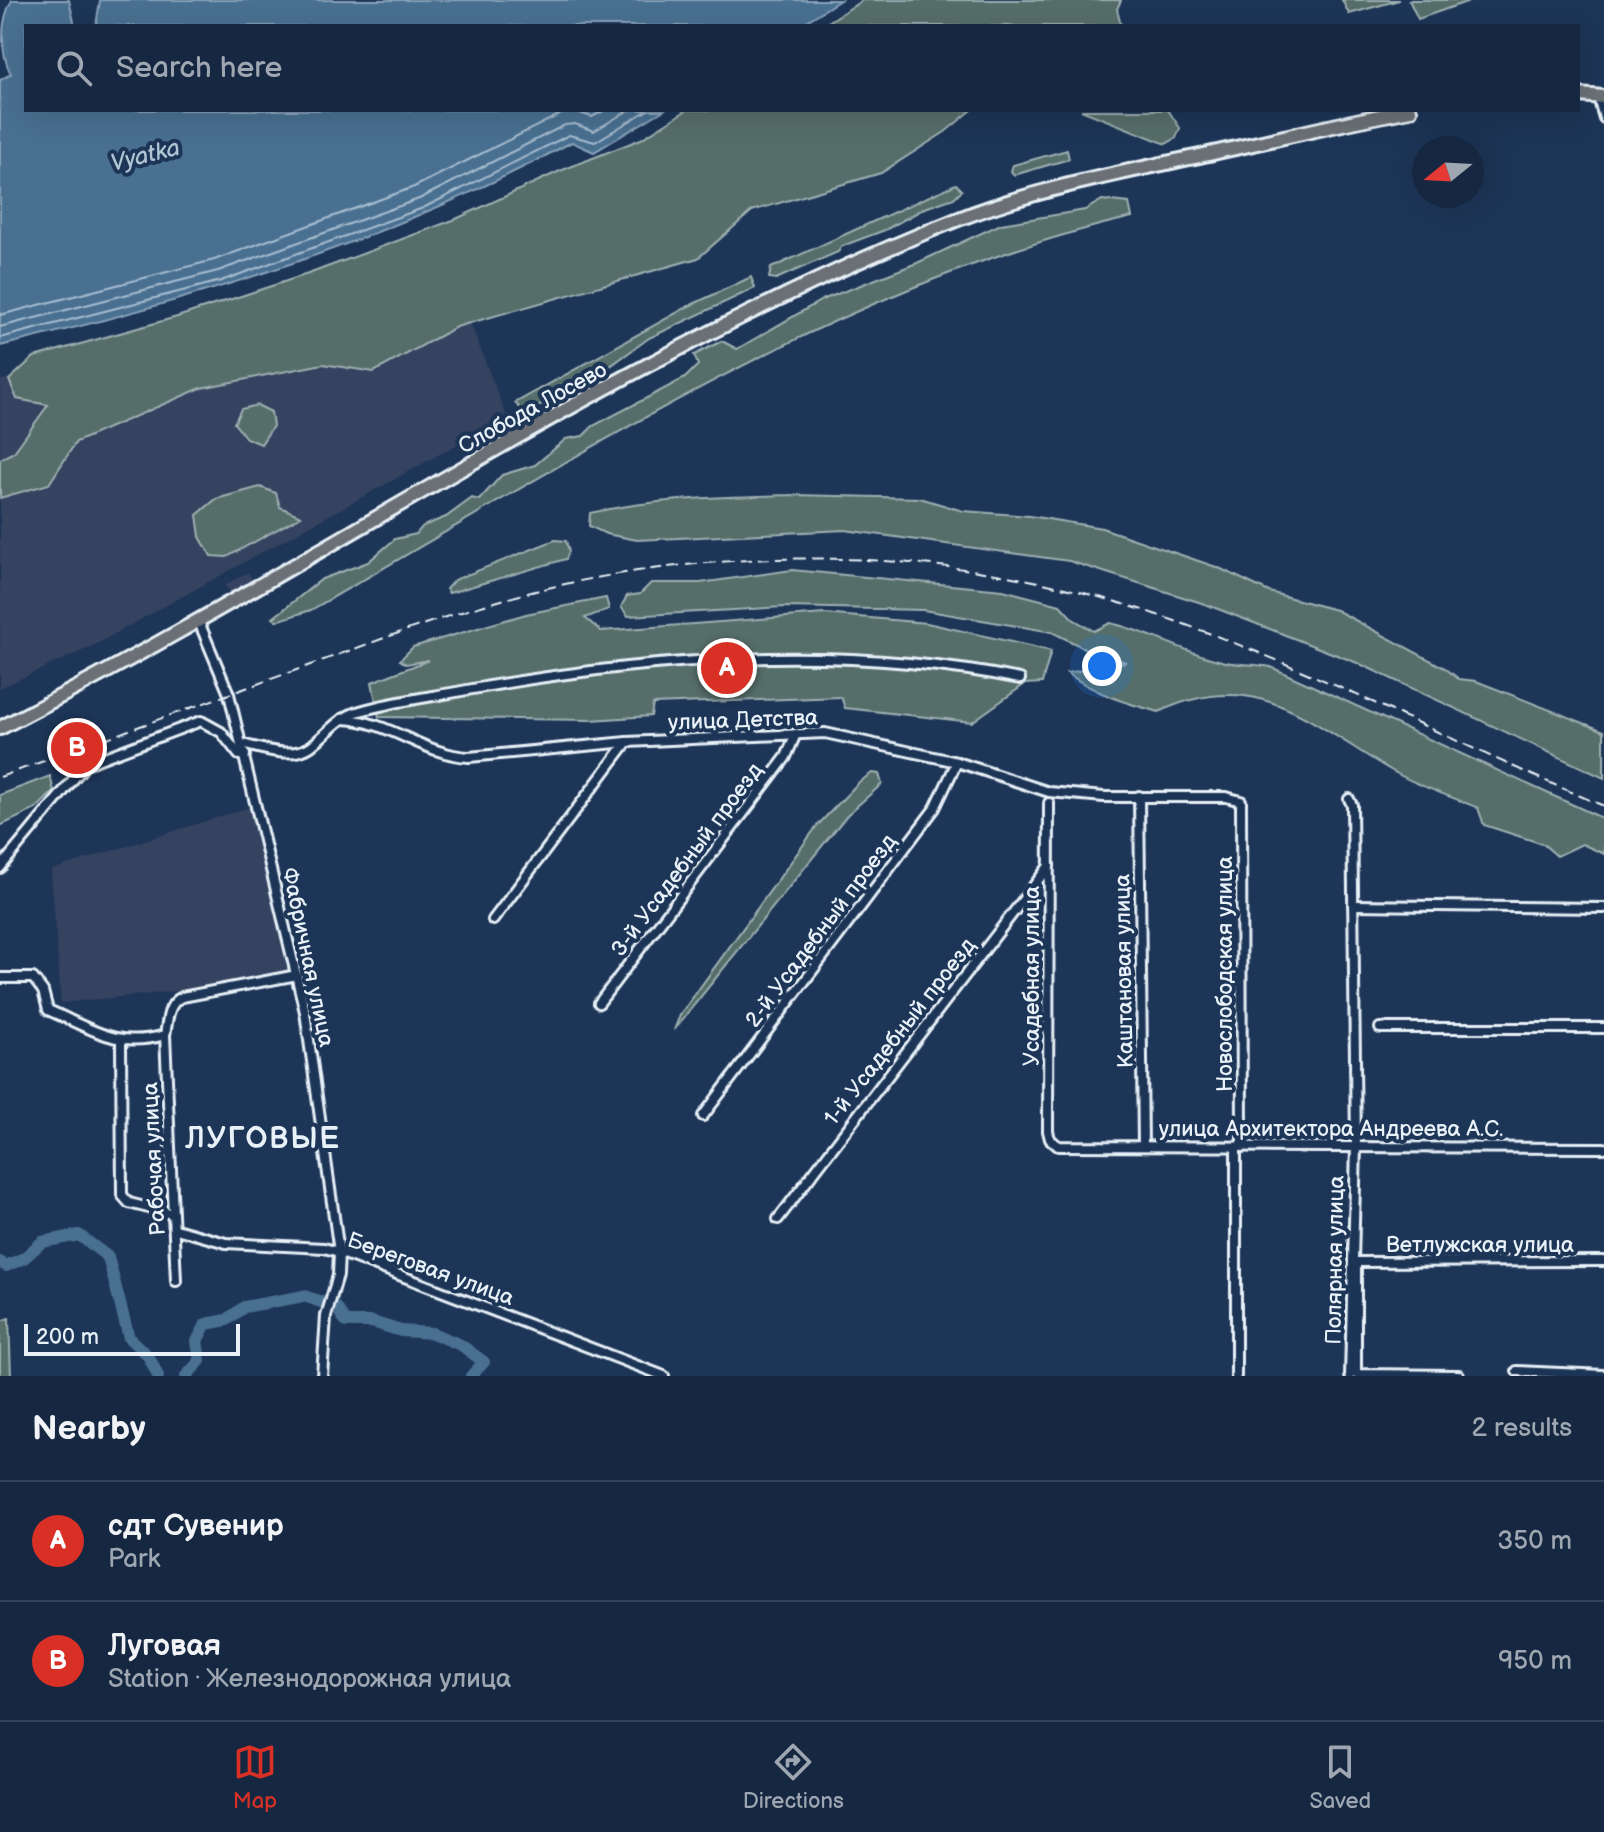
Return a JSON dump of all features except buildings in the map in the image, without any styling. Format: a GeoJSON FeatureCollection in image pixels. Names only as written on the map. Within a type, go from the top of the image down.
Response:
{"type":"FeatureCollection","features":[{"type":"Feature","properties":{"kind":"main road"},"geometry":{"type":"LineString","coordinates":[[1580,95],[1601,97]]}},
{"type":"Feature","properties":{"kind":"main road","name":"Слобода Лосево"},"geometry":{"type":"LineString","coordinates":[[0,728],[99,679],[677,349],[831,274],[959,219],[1053,189],[1401,112]]}},
{"type":"Feature","properties":{"kind":"street"},"geometry":{"type":"LineString","coordinates":[[1601,97],[1604,118]]}},
{"type":"Feature","properties":{"kind":"street","name":"Фабричная улица"},"geometry":{"type":"LineString","coordinates":[[199,622],[228,690],[297,975],[339,1252],[329,1304],[322,1376]]}},
{"type":"Feature","properties":{"kind":"street"},"geometry":{"type":"LineString","coordinates":[[241,744],[295,752],[309,748],[342,719],[359,711],[570,674],[724,660],[874,659],[1020,679]]}},
{"type":"Feature","properties":{"kind":"street","name":"улица Детства"},"geometry":{"type":"LineString","coordinates":[[342,719],[363,719],[383,726],[445,756],[627,742],[825,733],[957,762],[1049,792],[1104,797],[1226,797],[1241,801]]}},
{"type":"Feature","properties":{"kind":"street"},"geometry":{"type":"LineString","coordinates":[[0,868],[86,764],[102,756],[201,721],[212,725],[239,755],[245,755]]}},
{"type":"Feature","properties":{"kind":"street","name":"3-й Усадебный проезд"},"geometry":{"type":"LineString","coordinates":[[599,1003],[786,757],[796,734]]}},
{"type":"Feature","properties":{"kind":"street"},"geometry":{"type":"LineString","coordinates":[[493,920],[627,742]]}},
{"type":"Feature","properties":{"kind":"street","name":"2-й Усадебный проезд"},"geometry":{"type":"LineString","coordinates":[[703,1116],[935,808],[957,762]]}},
{"type":"Feature","properties":{"kind":"street","name":"Каштановая улица"},"geometry":{"type":"LineString","coordinates":[[1139,796],[1143,1146]]}},
{"type":"Feature","properties":{"kind":"street","name":"Полярная улица"},"geometry":{"type":"LineString","coordinates":[[1349,799],[1352,805],[1356,1146],[1353,1375]]}},
{"type":"Feature","properties":{"kind":"street","name":"Новослободская улица"},"geometry":{"type":"LineString","coordinates":[[1236,1376],[1241,801]]}},
{"type":"Feature","properties":{"kind":"street","name":"Усадебная улица"},"geometry":{"type":"LineString","coordinates":[[1049,803],[1048,1131],[1050,1139],[1058,1146]]}},
{"type":"Feature","properties":{"kind":"street","name":"1-й Усадебный проезд"},"geometry":{"type":"LineString","coordinates":[[778,1219],[1049,865]]}},
{"type":"Feature","properties":{"kind":"street"},"geometry":{"type":"LineString","coordinates":[[1353,905],[1604,908]]}},
{"type":"Feature","properties":{"kind":"street"},"geometry":{"type":"LineString","coordinates":[[0,978],[33,978],[43,991],[48,1010],[121,1042],[165,1035],[174,1001],[297,975]]}},
{"type":"Feature","properties":{"kind":"street"},"geometry":{"type":"LineString","coordinates":[[1380,1028],[1604,1028]]}},
{"type":"Feature","properties":{"kind":"street","name":"Рабочая улица"},"geometry":{"type":"LineString","coordinates":[[165,1035],[176,1281]]}},
{"type":"Feature","properties":{"kind":"street"},"geometry":{"type":"LineString","coordinates":[[121,1042],[122,1195],[129,1203],[172,1214]]}},
{"type":"Feature","properties":{"kind":"street","name":"улица Архитектора Андреева А.С."},"geometry":{"type":"LineString","coordinates":[[1058,1146],[1604,1148]]}},
{"type":"Feature","properties":{"kind":"street","name":"Береговая улица"},"geometry":{"type":"LineString","coordinates":[[176,1229],[226,1243],[339,1252],[664,1376]]}},
{"type":"Feature","properties":{"kind":"street","name":"Ветлужская улица"},"geometry":{"type":"LineString","coordinates":[[1356,1262],[1604,1261]]}},
{"type":"Feature","properties":{"kind":"street","name":"Полярная улица"},"geometry":{"type":"LineString","coordinates":[[1353,1375],[1356,1262]]}},
{"type":"Feature","properties":{"kind":"street"},"geometry":{"type":"LineString","coordinates":[[1517,1371],[1604,1375]]}},
{"type":"Feature","properties":{"kind":"street"},"geometry":{"type":"LineString","coordinates":[[1353,1375],[1459,1375]]}},
{"type":"Feature","properties":{"kind":"shaded area"},"geometry":{"type":"Polygon","coordinates":[[[440,246],[507,417],[91,647],[0,688],[0,381],[440,246]]]}},
{"type":"Feature","properties":{"kind":"shaded area"},"geometry":{"type":"Polygon","coordinates":[[[248,572],[255,583],[232,596],[225,585],[248,572]]]}},
{"type":"Feature","properties":{"kind":"shaded area"},"geometry":{"type":"Polygon","coordinates":[[[250,807],[287,970],[170,992],[61,1003],[51,870],[250,807]]]}},
{"type":"Feature","properties":{"kind":"green space"},"geometry":{"type":"Polygon","coordinates":[[[863,0],[1121,0],[1117,9],[1121,24],[825,24],[863,0]]]}},
{"type":"Feature","properties":{"kind":"green space"},"geometry":{"type":"Polygon","coordinates":[[[1342,0],[1399,0],[1349,14],[1342,0]]]}},
{"type":"Feature","properties":{"kind":"green space"},"geometry":{"type":"Polygon","coordinates":[[[1409,0],[1472,0],[1418,19],[1409,0]]]}},
{"type":"Feature","properties":{"kind":"green space"},"geometry":{"type":"Polygon","coordinates":[[[684,112],[970,112],[945,132],[881,173],[752,211],[698,258],[456,327],[374,372],[323,364],[201,388],[76,442],[49,484],[0,498],[0,459],[14,452],[48,405],[17,399],[9,380],[34,357],[177,317],[311,273],[456,219],[560,171],[641,139],[684,112]]]}},
{"type":"Feature","properties":{"kind":"green space"},"geometry":{"type":"Polygon","coordinates":[[[1086,112],[1169,112],[1180,128],[1176,138],[1166,144],[1086,112]]]}},
{"type":"Feature","properties":{"kind":"green space"},"geometry":{"type":"Polygon","coordinates":[[[1067,150],[1069,159],[1014,175],[1011,171],[1013,165],[1067,150]]]}},
{"type":"Feature","properties":{"kind":"green space"},"geometry":{"type":"Polygon","coordinates":[[[956,184],[962,190],[954,198],[925,208],[885,230],[842,246],[838,252],[776,279],[769,278],[771,268],[956,184]]]}},
{"type":"Feature","properties":{"kind":"green space"},"geometry":{"type":"Polygon","coordinates":[[[1102,200],[1129,203],[1132,217],[1022,248],[915,287],[811,332],[608,438],[311,610],[277,621],[273,618],[322,579],[368,562],[395,539],[416,534],[423,526],[446,517],[472,498],[479,500],[502,475],[535,465],[566,439],[583,436],[593,426],[685,378],[698,365],[694,355],[722,341],[737,349],[822,300],[917,263],[1001,224],[1085,210],[1102,200]]]}},
{"type":"Feature","properties":{"kind":"green space"},"geometry":{"type":"Polygon","coordinates":[[[751,277],[755,288],[649,338],[609,367],[591,371],[552,402],[523,411],[515,403],[689,306],[751,277]]]}},
{"type":"Feature","properties":{"kind":"green space"},"geometry":{"type":"Polygon","coordinates":[[[257,405],[271,412],[273,426],[261,444],[246,438],[234,423],[241,409],[257,405]]]}},
{"type":"Feature","properties":{"kind":"green space"},"geometry":{"type":"Polygon","coordinates":[[[260,487],[276,493],[280,507],[301,516],[227,557],[211,556],[200,537],[197,515],[216,499],[260,487]]]}},
{"type":"Feature","properties":{"kind":"green space"},"geometry":{"type":"Polygon","coordinates":[[[795,495],[920,498],[963,511],[1030,516],[1102,528],[1219,568],[1269,592],[1336,610],[1445,668],[1459,679],[1476,681],[1604,731],[1604,778],[1360,664],[1205,604],[1069,561],[845,530],[637,540],[606,534],[589,526],[590,513],[641,504],[795,495]]]}},
{"type":"Feature","properties":{"kind":"green space"},"geometry":{"type":"Polygon","coordinates":[[[555,540],[566,541],[569,551],[566,559],[449,593],[446,589],[454,580],[555,540]]]}},
{"type":"Feature","properties":{"kind":"green space"},"geometry":{"type":"Polygon","coordinates":[[[792,570],[1003,590],[1060,605],[1073,619],[1094,631],[1110,623],[1211,658],[1271,667],[1604,819],[1604,854],[1582,844],[1557,856],[1543,844],[1484,825],[1478,808],[1404,777],[1310,720],[1255,698],[1226,695],[1194,699],[1159,712],[1111,697],[1067,673],[1126,662],[1092,652],[1052,632],[923,610],[785,607],[628,616],[621,607],[627,596],[640,594],[651,583],[700,583],[792,570]]]}},
{"type":"Feature","properties":{"kind":"green space"},"geometry":{"type":"Polygon","coordinates":[[[606,598],[609,609],[585,618],[601,631],[824,614],[927,623],[1051,651],[1042,683],[1025,684],[972,722],[845,708],[841,697],[653,704],[651,716],[591,720],[379,717],[372,682],[429,660],[406,664],[400,660],[413,647],[526,614],[606,598]]]}},
{"type":"Feature","properties":{"kind":"green space"},"geometry":{"type":"Polygon","coordinates":[[[872,773],[879,774],[882,784],[847,815],[674,1030],[680,1015],[817,826],[859,782],[872,773]]]}},
{"type":"Feature","properties":{"kind":"green space"},"geometry":{"type":"Polygon","coordinates":[[[50,776],[54,791],[36,809],[0,826],[0,795],[50,776]]]}},
{"type":"Feature","properties":{"kind":"green space"},"geometry":{"type":"Polygon","coordinates":[[[9,1318],[11,1376],[0,1376],[0,1321],[9,1318]]]}},
{"type":"Feature","properties":{"kind":"water","name":"Vyatka"},"geometry":{"type":"Polygon","coordinates":[[[12,0],[69,0],[75,24],[24,24],[24,112],[661,112],[594,152],[572,142],[433,209],[293,263],[149,308],[0,346],[0,80],[11,74],[3,37],[12,0]]]}},
{"type":"Feature","properties":{"kind":"water"},"geometry":{"type":"Polygon","coordinates":[[[100,0],[840,0],[802,24],[96,24],[100,0]]]}},
{"type":"Feature","properties":{"kind":"waterway"},"geometry":{"type":"LineString","coordinates":[[0,1262],[6,1266],[24,1258],[42,1242],[79,1235],[108,1257],[129,1338],[149,1357],[158,1376]]}},
{"type":"Feature","properties":{"kind":"waterway"},"geometry":{"type":"LineString","coordinates":[[186,1376],[200,1361],[197,1341],[206,1324],[227,1320],[244,1307],[304,1296],[336,1307],[346,1322],[372,1322],[401,1331],[432,1333],[461,1345],[484,1362],[471,1376]]}},
{"type":"Feature","properties":{"kind":"railway"},"geometry":{"type":"LineString","coordinates":[[0,777],[394,634],[520,595],[620,574],[691,564],[762,559],[833,559],[905,562],[976,571],[1045,584],[1176,621],[1300,670],[1604,806]]}},
{"type":"Feature","properties":{"kind":"place","name":"сдт Сувенир"},"geometry":{"type":"Point","coordinates":[727,668]}},
{"type":"Feature","properties":{"kind":"place","name":"Луговая"},"geometry":{"type":"Point","coordinates":[77,748]}},
{"type":"Feature","properties":{"kind":"district","name":"ЛУГОВЫЕ"},"geometry":{"type":"Point","coordinates":[263,1138]}}]}
